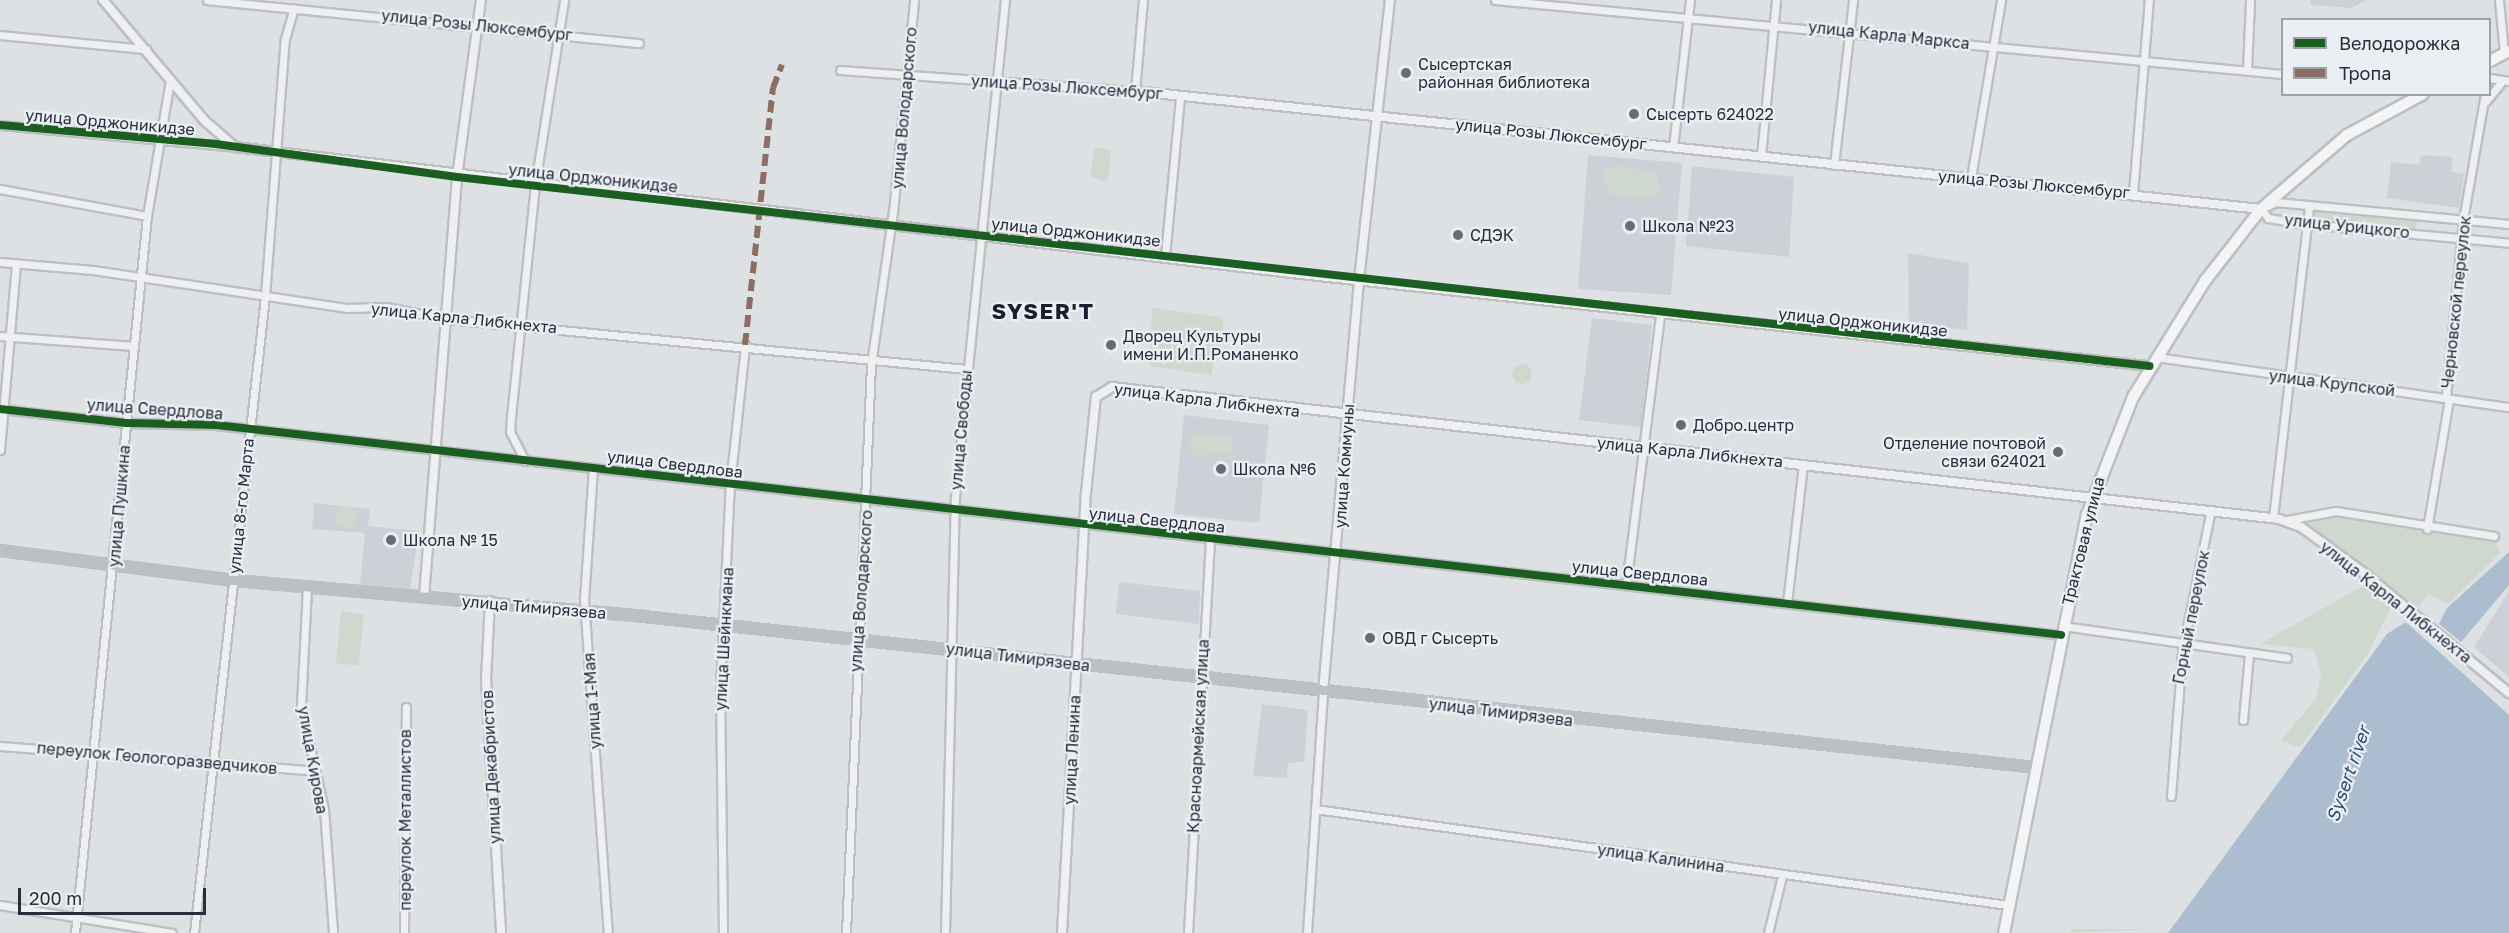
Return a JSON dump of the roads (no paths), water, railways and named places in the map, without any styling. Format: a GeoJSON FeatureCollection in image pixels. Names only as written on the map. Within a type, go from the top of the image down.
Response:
{"type":"FeatureCollection","features":[{"type":"Feature","properties":{"kind":"main road"},"geometry":{"type":"LineString","coordinates":[[2491,60],[2507,52]]}},
{"type":"Feature","properties":{"kind":"main road","name":"Трактовая улица"},"geometry":{"type":"LineString","coordinates":[[2004,933],[2062,631],[2093,496],[2152,361],[2261,209],[2347,135],[2415,96]]}},
{"type":"Feature","properties":{"kind":"main road","name":"улица Тимирязева"},"geometry":{"type":"LineString","coordinates":[[0,550],[233,580],[724,625],[1201,679],[2035,767]]}},
{"type":"Feature","properties":{"kind":"street"},"geometry":{"type":"LineString","coordinates":[[104,0],[170,80],[235,147]]}},
{"type":"Feature","properties":{"kind":"street","name":"улица Розы Люксембург"},"geometry":{"type":"LineString","coordinates":[[207,0],[479,24],[639,43]]}},
{"type":"Feature","properties":{"kind":"street"},"geometry":{"type":"LineString","coordinates":[[424,597],[457,177],[481,0]]}},
{"type":"Feature","properties":{"kind":"street"},"geometry":{"type":"LineString","coordinates":[[525,461],[510,432],[535,184],[561,33],[564,0]]}},
{"type":"Feature","properties":{"kind":"street","name":"улица Володарского"},"geometry":{"type":"LineString","coordinates":[[846,933],[856,639],[867,503],[871,364],[892,224],[914,0]]}},
{"type":"Feature","properties":{"kind":"street","name":"улица Свободы"},"geometry":{"type":"LineString","coordinates":[[945,933],[949,649],[956,514],[978,234],[993,82],[1005,0]]}},
{"type":"Feature","properties":{"kind":"street"},"geometry":{"type":"LineString","coordinates":[[1135,91],[1143,0]]}},
{"type":"Feature","properties":{"kind":"street","name":"улица Коммуны"},"geometry":{"type":"LineString","coordinates":[[1307,933],[1323,692],[1337,554],[1359,280],[1390,0]]}},
{"type":"Feature","properties":{"kind":"street","name":"улица Карла Маркса"},"geometry":{"type":"LineString","coordinates":[[1495,0],[1774,23],[2281,74]]}},
{"type":"Feature","properties":{"kind":"street"},"geometry":{"type":"LineString","coordinates":[[1673,147],[1690,0]]}},
{"type":"Feature","properties":{"kind":"street"},"geometry":{"type":"LineString","coordinates":[[1761,156],[1776,0]]}},
{"type":"Feature","properties":{"kind":"street"},"geometry":{"type":"LineString","coordinates":[[1834,165],[1853,0]]}},
{"type":"Feature","properties":{"kind":"street"},"geometry":{"type":"LineString","coordinates":[[1971,178],[2001,0]]}},
{"type":"Feature","properties":{"kind":"street"},"geometry":{"type":"LineString","coordinates":[[2133,193],[2150,0]]}},
{"type":"Feature","properties":{"kind":"street"},"geometry":{"type":"LineString","coordinates":[[2247,70],[2250,0]]}},
{"type":"Feature","properties":{"kind":"street"},"geometry":{"type":"LineString","coordinates":[[2499,0],[2507,52]]}},
{"type":"Feature","properties":{"kind":"street","name":"улица 8-го Марта"},"geometry":{"type":"LineString","coordinates":[[195,933],[216,763],[233,580],[265,296],[285,39],[294,8]]}},
{"type":"Feature","properties":{"kind":"street"},"geometry":{"type":"LineString","coordinates":[[0,35],[146,49]]}},
{"type":"Feature","properties":{"kind":"street","name":"улица Розы Люксембург"},"geometry":{"type":"LineString","coordinates":[[840,70],[908,77],[1135,91],[1834,165],[2133,193],[2261,209]]}},
{"type":"Feature","properties":{"kind":"street"},"geometry":{"type":"LineString","coordinates":[[2491,78],[2506,81]]}},
{"type":"Feature","properties":{"kind":"street","name":"улица Пушкина"},"geometry":{"type":"LineString","coordinates":[[75,933],[114,563],[147,216],[170,80]]}},
{"type":"Feature","properties":{"kind":"street"},"geometry":{"type":"LineString","coordinates":[[2491,94],[2506,81]]}},
{"type":"Feature","properties":{"kind":"street"},"geometry":{"type":"LineString","coordinates":[[1165,256],[1180,96]]}},
{"type":"Feature","properties":{"kind":"street","name":"Черновской переулок"},"geometry":{"type":"LineString","coordinates":[[2427,529],[2448,398],[2463,220],[2486,98]]}},
{"type":"Feature","properties":{"kind":"street","name":"улица Орджоникидзе"},"geometry":{"type":"LineString","coordinates":[[0,124],[159,143],[235,147],[457,177],[892,224],[1660,315],[2152,361]]}},
{"type":"Feature","properties":{"kind":"street"},"geometry":{"type":"LineString","coordinates":[[0,189],[147,216]]}},
{"type":"Feature","properties":{"kind":"street","name":"улица Урицкого"},"geometry":{"type":"LineString","coordinates":[[2509,224],[2276,202],[2261,209],[2268,218],[2306,224],[2509,243]]}},
{"type":"Feature","properties":{"kind":"street"},"geometry":{"type":"LineString","coordinates":[[2276,518],[2287,378],[2309,205]]}},
{"type":"Feature","properties":{"kind":"street","name":"улица Карла Либкнехта"},"geometry":{"type":"LineString","coordinates":[[0,262],[16,265],[83,268],[141,280],[446,319],[745,345],[871,364],[966,369]]}},
{"type":"Feature","properties":{"kind":"street"},"geometry":{"type":"LineString","coordinates":[[0,450],[16,265]]}},
{"type":"Feature","properties":{"kind":"street"},"geometry":{"type":"LineString","coordinates":[[1626,585],[1647,447],[1660,315]]}},
{"type":"Feature","properties":{"kind":"street"},"geometry":{"type":"LineString","coordinates":[[0,336],[134,346]]}},
{"type":"Feature","properties":{"kind":"street","name":"улица Шейнкмана"},"geometry":{"type":"LineString","coordinates":[[723,933],[724,625],[730,484],[745,345]]}},
{"type":"Feature","properties":{"kind":"street","name":"улица Крупской"},"geometry":{"type":"LineString","coordinates":[[2152,361],[2509,407]]}},
{"type":"Feature","properties":{"kind":"street","name":"улица Карла Либкнехта"},"geometry":{"type":"LineString","coordinates":[[1102,389],[2093,496],[2301,521],[2336,510],[2427,529],[2494,536]]}},
{"type":"Feature","properties":{"kind":"street","name":"улица Ленина"},"geometry":{"type":"LineString","coordinates":[[1062,933],[1084,526],[1094,410],[1102,389]]}},
{"type":"Feature","properties":{"kind":"street","name":"улица Свердлова"},"geometry":{"type":"LineString","coordinates":[[2,409],[126,423],[249,430],[434,453],[730,484],[956,514],[1210,539],[2062,631],[2287,658]]}},
{"type":"Feature","properties":{"kind":"street"},"geometry":{"type":"LineString","coordinates":[[1787,603],[1803,465]]}},
{"type":"Feature","properties":{"kind":"street","name":"улица 1-Мая"},"geometry":{"type":"LineString","coordinates":[[593,468],[585,611],[608,933]]}},
{"type":"Feature","properties":{"kind":"street","name":"Горный переулок"},"geometry":{"type":"LineString","coordinates":[[2171,796],[2175,704],[2211,510]]}},
{"type":"Feature","properties":{"kind":"street","name":"улица Карла Либкнехта"},"geometry":{"type":"LineString","coordinates":[[2276,518],[2301,527],[2364,573],[2509,693]]}},
{"type":"Feature","properties":{"kind":"street","name":"Красноармейская улица"},"geometry":{"type":"LineString","coordinates":[[1188,933],[1210,539]]}},
{"type":"Feature","properties":{"kind":"street","name":"улица Кирова"},"geometry":{"type":"LineString","coordinates":[[307,587],[301,707],[324,809],[333,933]]}},
{"type":"Feature","properties":{"kind":"street","name":"улица Декабристов"},"geometry":{"type":"LineString","coordinates":[[490,602],[486,679],[501,933]]}},
{"type":"Feature","properties":{"kind":"street"},"geometry":{"type":"LineString","coordinates":[[2243,720],[2249,654]]}},
{"type":"Feature","properties":{"kind":"street","name":"переулок Металлистов"},"geometry":{"type":"LineString","coordinates":[[404,933],[406,707]]}},
{"type":"Feature","properties":{"kind":"street","name":"переулок Геологоразведчиков"},"geometry":{"type":"LineString","coordinates":[[0,746],[315,771]]}},
{"type":"Feature","properties":{"kind":"street","name":"улица Калинина"},"geometry":{"type":"LineString","coordinates":[[1315,809],[1782,876],[2008,905]]}},
{"type":"Feature","properties":{"kind":"street"},"geometry":{"type":"LineString","coordinates":[[1768,933],[1782,876]]}},
{"type":"Feature","properties":{"kind":"street"},"geometry":{"type":"LineString","coordinates":[[0,905],[172,933]]}},
{"type":"Feature","properties":{"kind":"water"},"geometry":{"type":"Polygon","coordinates":[[[2509,552],[2509,585],[2461,642],[2439,624],[2447,608],[2509,552]]]}},
{"type":"Feature","properties":{"kind":"water","name":"Sysert river"},"geometry":{"type":"Polygon","coordinates":[[[2406,622],[2509,715],[2509,933],[2168,933],[2387,634],[2406,622]]]}},
{"type":"Feature","properties":{"kind":"place","name":"Сысертская районная библиотека"},"geometry":{"type":"Point","coordinates":[1406,73]}},
{"type":"Feature","properties":{"kind":"place","name":"Сысерть 624022"},"geometry":{"type":"Point","coordinates":[1634,114]}},
{"type":"Feature","properties":{"kind":"place","name":"Школа №23"},"geometry":{"type":"Point","coordinates":[1630,226]}},
{"type":"Feature","properties":{"kind":"place","name":"СДЭК"},"geometry":{"type":"Point","coordinates":[1458,235]}},
{"type":"Feature","properties":{"kind":"place","name":"Дворец Культуры имени И.П.Романенко"},"geometry":{"type":"Point","coordinates":[1111,345]}},
{"type":"Feature","properties":{"kind":"place","name":"Добро.центр"},"geometry":{"type":"Point","coordinates":[1681,425]}},
{"type":"Feature","properties":{"kind":"place","name":"Отделение почтовой связи 624021"},"geometry":{"type":"Point","coordinates":[2058,452]}},
{"type":"Feature","properties":{"kind":"place","name":"Школа №6"},"geometry":{"type":"Point","coordinates":[1221,469]}},
{"type":"Feature","properties":{"kind":"place","name":"Школа № 15"},"geometry":{"type":"Point","coordinates":[391,540]}},
{"type":"Feature","properties":{"kind":"place","name":"ОВД г Сысерть"},"geometry":{"type":"Point","coordinates":[1370,638]}},
{"type":"Feature","properties":{"kind":"district","name":"SYSER'T"},"geometry":{"type":"Point","coordinates":[1043,311]}}]}
